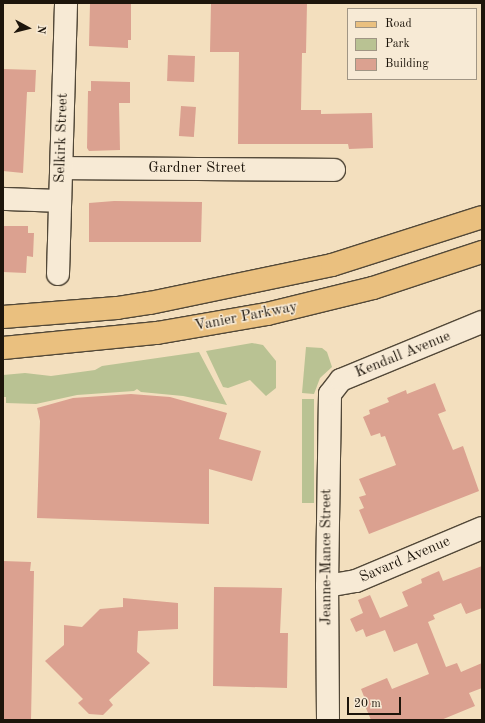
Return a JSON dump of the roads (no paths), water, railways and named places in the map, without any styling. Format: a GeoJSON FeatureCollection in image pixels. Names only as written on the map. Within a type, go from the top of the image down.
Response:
{"type":"FeatureCollection","features":[{"type":"Feature","properties":{"kind":"main road"},"geometry":{"type":"LineString","coordinates":[[3,317],[117,308],[180,297],[332,265],[482,217]]}},
{"type":"Feature","properties":{"kind":"main road","name":"Vanier Parkway"},"geometry":{"type":"LineString","coordinates":[[3,348],[157,333],[267,314],[372,288],[482,252]]}},
{"type":"Feature","properties":{"kind":"street","name":"Selkirk Street"},"geometry":{"type":"LineString","coordinates":[[58,274],[66,3]]}},
{"type":"Feature","properties":{"kind":"street","name":"Gardner Street"},"geometry":{"type":"LineString","coordinates":[[61,168],[334,170]]}},
{"type":"Feature","properties":{"kind":"street"},"geometry":{"type":"LineString","coordinates":[[3,199],[60,201]]}},
{"type":"Feature","properties":{"kind":"street","name":"Kendall Avenue"},"geometry":{"type":"LineString","coordinates":[[330,394],[341,380],[482,322]]}},
{"type":"Feature","properties":{"kind":"street","name":"Jeanne-Mance Street"},"geometry":{"type":"LineString","coordinates":[[328,720],[326,586],[330,394]]}},
{"type":"Feature","properties":{"kind":"street","name":"Savard Avenue"},"geometry":{"type":"LineString","coordinates":[[326,586],[356,581],[482,528]]}}]}
